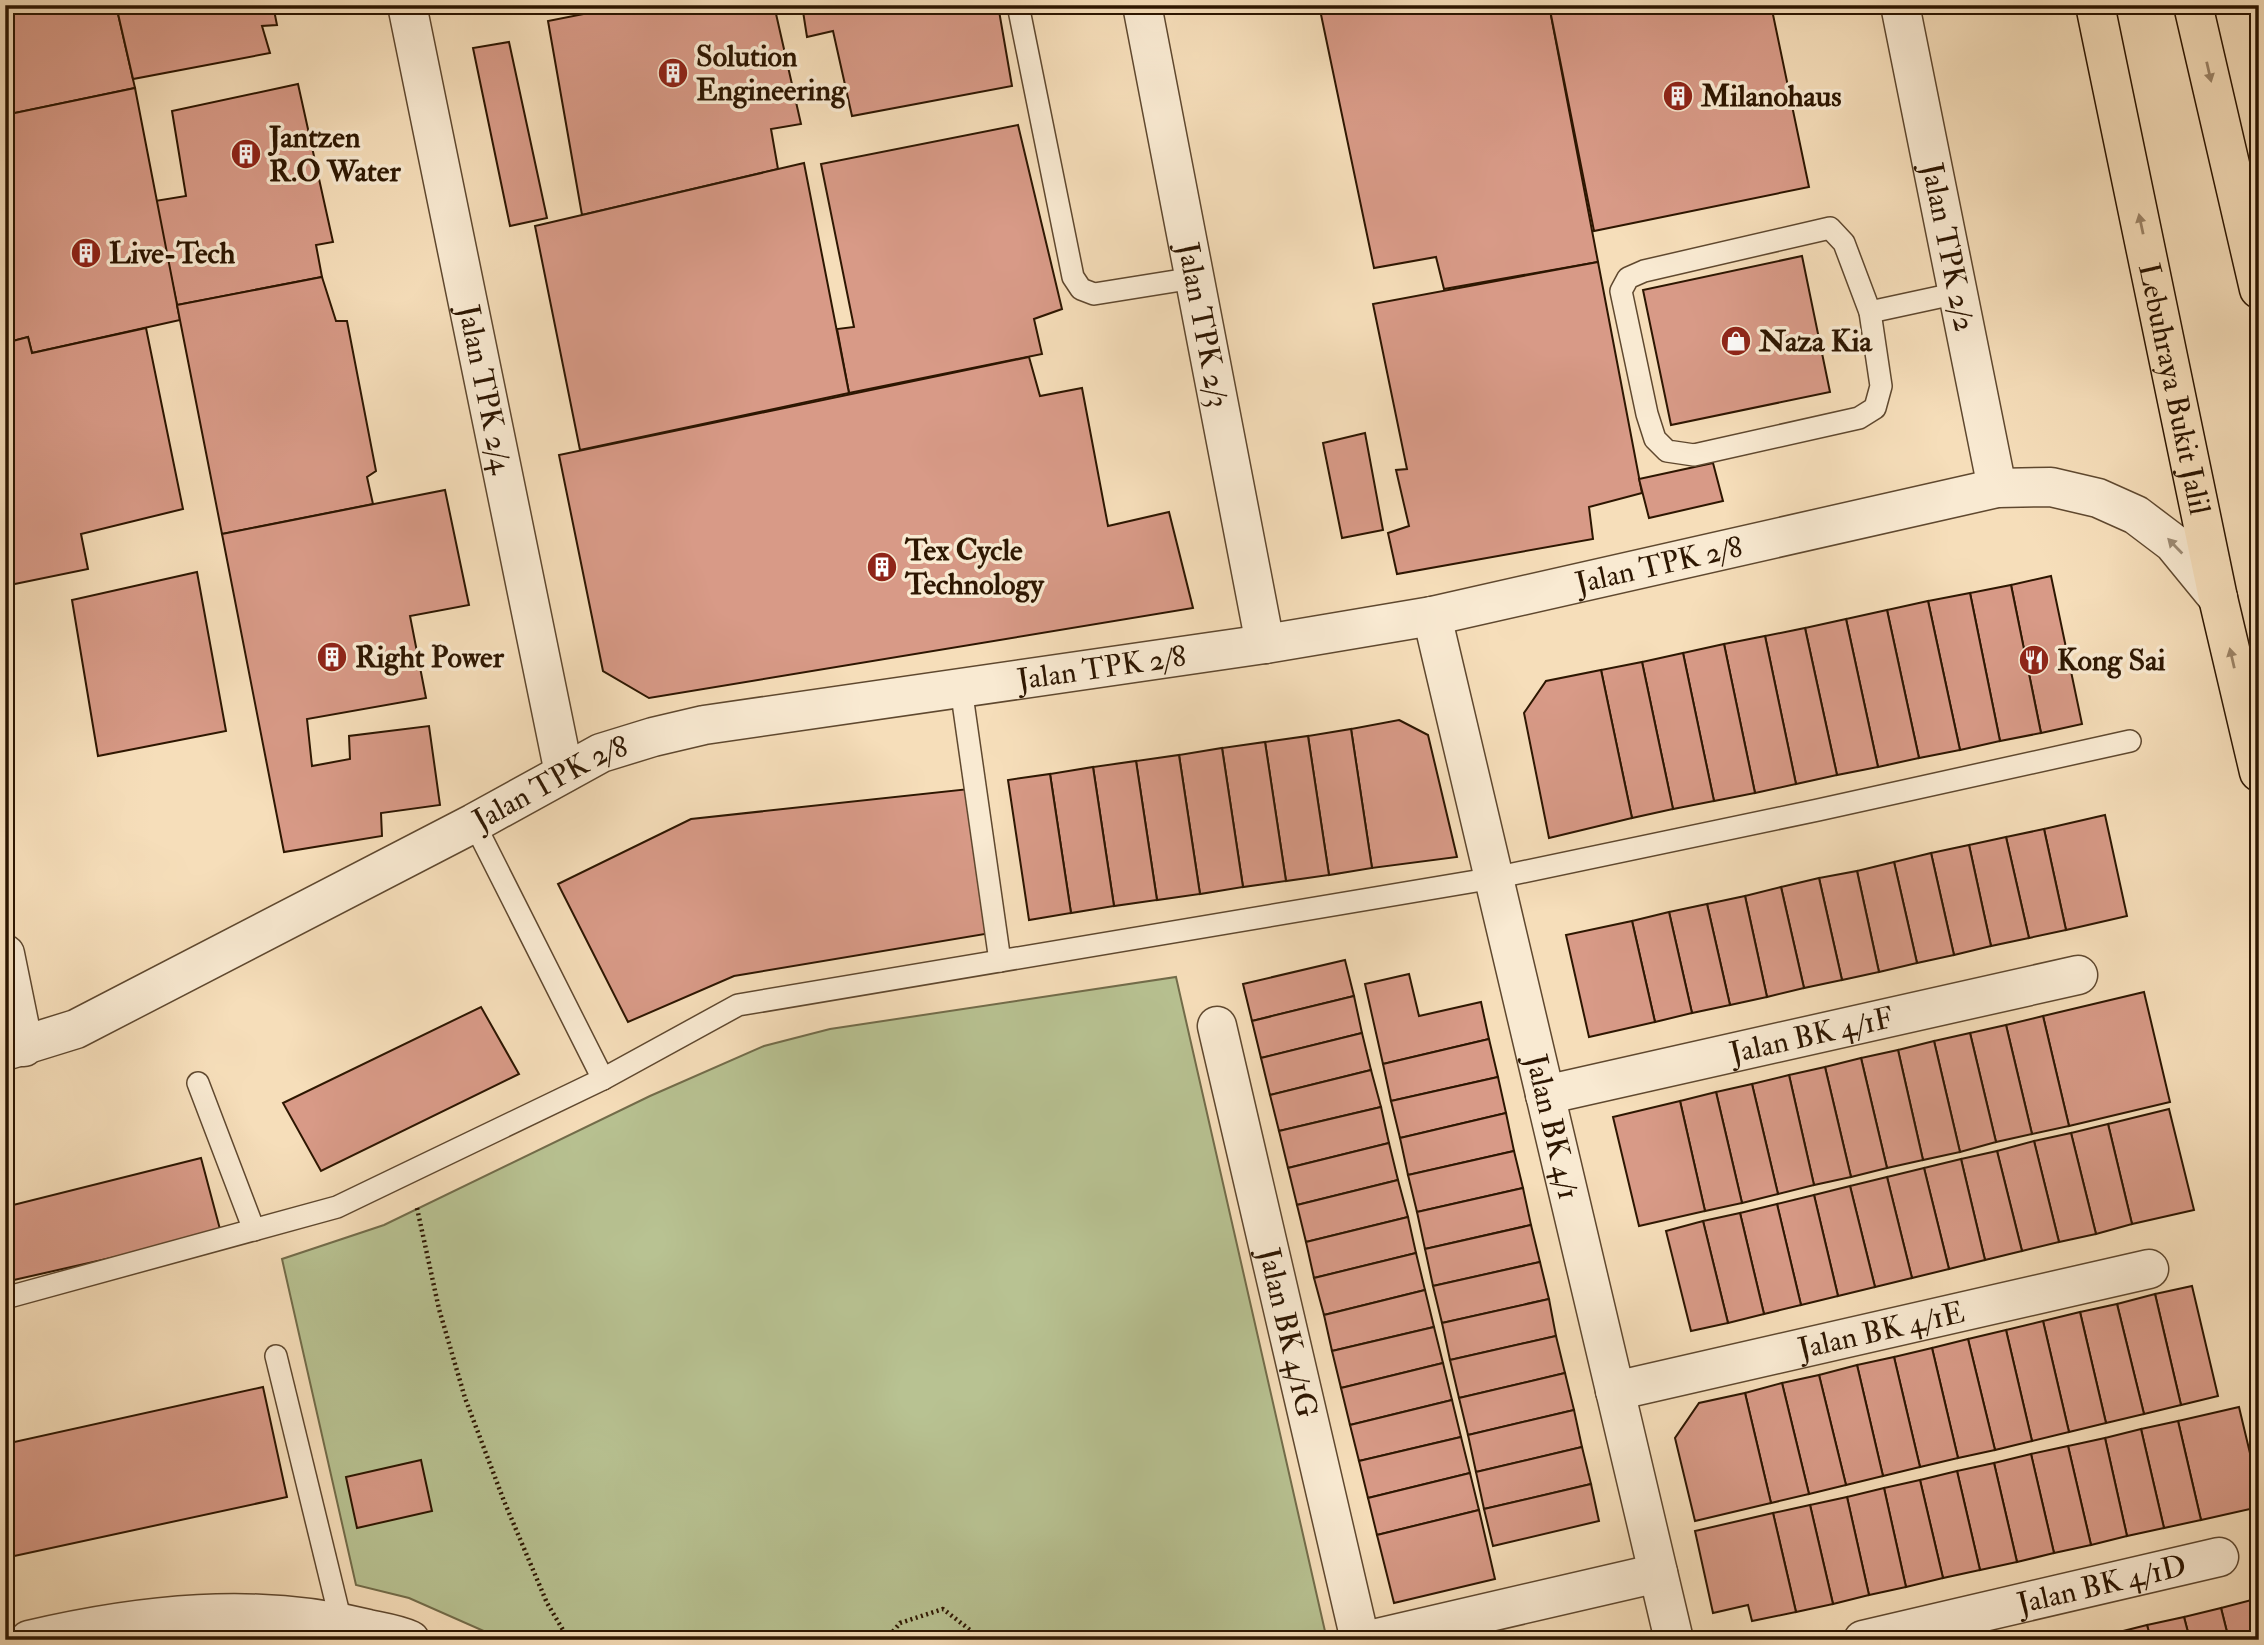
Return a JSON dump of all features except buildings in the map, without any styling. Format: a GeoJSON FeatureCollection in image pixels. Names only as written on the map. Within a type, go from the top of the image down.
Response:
{"type":"FeatureCollection","features":[{"type":"Feature","properties":{"kind":"highway","name":"Lebuhraya Bukit Jalil"},"geometry":{"type":"LineString","coordinates":[[2095,5],[2218,598],[2259,772]]}},
{"type":"Feature","properties":{"kind":"highway"},"geometry":{"type":"LineString","coordinates":[[2193,5],[2259,289]]}},
{"type":"Feature","properties":{"kind":"street","name":"Jalan TPK 2/4"},"geometry":{"type":"LineString","coordinates":[[407,5],[564,773]]}},
{"type":"Feature","properties":{"kind":"street","name":"Jalan TPK 2/3"},"geometry":{"type":"LineString","coordinates":[[1142,5],[1265,644]]}},
{"type":"Feature","properties":{"kind":"street","name":"Jalan TPK 2/2"},"geometry":{"type":"LineString","coordinates":[[1900,5],[1997,488]]}},
{"type":"Feature","properties":{"kind":"street","name":"Jalan TPK 2/8"},"geometry":{"type":"LineString","coordinates":[[15,1049],[75,1029],[474,823],[601,753],[704,725],[1265,644],[1432,615],[1997,488],[2052,487],[2098,498],[2136,514],[2173,543],[2218,598]]}},
{"type":"Feature","properties":{"kind":"street","name":"Jalan BK 4/1"},"geometry":{"type":"LineString","coordinates":[[1432,615],[1674,1640]]}},
{"type":"Feature","properties":{"kind":"street"},"geometry":{"type":"LineString","coordinates":[[5,954],[15,1049]]}},
{"type":"Feature","properties":{"kind":"street","name":"Jalan BK 4/1F"},"geometry":{"type":"LineString","coordinates":[[1545,1095],[2078,975]]}},
{"type":"Feature","properties":{"kind":"street","name":"Jalan BK 4/1G"},"geometry":{"type":"LineString","coordinates":[[1217,1026],[1360,1640]]}},
{"type":"Feature","properties":{"kind":"street","name":"Jalan BK 4/1E"},"geometry":{"type":"LineString","coordinates":[[1615,1391],[2149,1269]]}},
{"type":"Feature","properties":{"kind":"street","name":"Jalan BK 4/1D"},"geometry":{"type":"LineString","coordinates":[[1863,1640],[2219,1557]]}},
{"type":"Feature","properties":{"kind":"street"},"geometry":{"type":"LineString","coordinates":[[1368,1640],[1658,1573]]}},
{"type":"Feature","properties":{"kind":"street"},"geometry":{"type":"LineString","coordinates":[[29,1640],[75,1635],[143,1618],[273,1614],[341,1622],[410,1640]]}},
{"type":"Feature","properties":{"kind":"lane"},"geometry":{"type":"LineString","coordinates":[[1018,5],[1073,277],[1081,289],[1094,293],[1194,278]]}},
{"type":"Feature","properties":{"kind":"lane"},"geometry":{"type":"LineString","coordinates":[[1830,229],[1844,243],[1870,312],[1881,386],[1875,408],[1859,418],[1694,455],[1667,450],[1655,439],[1620,291],[1628,278],[1644,271],[1830,229]]}},
{"type":"Feature","properties":{"kind":"lane"},"geometry":{"type":"LineString","coordinates":[[1870,312],[1958,293]]}},
{"type":"Feature","properties":{"kind":"lane"},"geometry":{"type":"LineString","coordinates":[[961,688],[1000,961]]}},
{"type":"Feature","properties":{"kind":"lane"},"geometry":{"type":"LineString","coordinates":[[5,1298],[337,1207],[603,1079],[738,1005],[1494,878],[2130,741]]}},
{"type":"Feature","properties":{"kind":"lane"},"geometry":{"type":"LineString","coordinates":[[474,823],[603,1079]]}},
{"type":"Feature","properties":{"kind":"lane"},"geometry":{"type":"LineString","coordinates":[[198,1083],[254,1230]]}},
{"type":"Feature","properties":{"kind":"lane"},"geometry":{"type":"LineString","coordinates":[[276,1356],[341,1622]]}},
{"type":"Feature","properties":{"kind":"path"},"geometry":{"type":"LineString","coordinates":[[418,1208],[439,1309],[466,1398],[504,1501],[547,1603],[569,1640]]}},
{"type":"Feature","properties":{"kind":"path"},"geometry":{"type":"LineString","coordinates":[[886,1640],[900,1623],[943,1609],[983,1640]]}},
{"type":"Feature","properties":{"kind":"green space"},"geometry":{"type":"Polygon","coordinates":[[[1176,977],[1327,1640],[504,1640],[409,1598],[356,1585],[282,1259],[384,1225],[650,1096],[764,1046],[830,1029],[1176,977]]]}},
{"type":"Feature","properties":{"kind":"place","name":"Solution Engineering"},"geometry":{"type":"Point","coordinates":[673,73]}},
{"type":"Feature","properties":{"kind":"place","name":"Milanohaus"},"geometry":{"type":"Point","coordinates":[1678,96]}},
{"type":"Feature","properties":{"kind":"place","name":"Jantzen R.O Water"},"geometry":{"type":"Point","coordinates":[246,154]}},
{"type":"Feature","properties":{"kind":"place","name":"Live-Tech"},"geometry":{"type":"Point","coordinates":[86,253]}},
{"type":"Feature","properties":{"kind":"place","name":"Naza Kia"},"geometry":{"type":"Point","coordinates":[1736,341]}},
{"type":"Feature","properties":{"kind":"place","name":"Tex Cycle Technology"},"geometry":{"type":"Point","coordinates":[882,567]}},
{"type":"Feature","properties":{"kind":"place","name":"Right Power"},"geometry":{"type":"Point","coordinates":[332,657]}},
{"type":"Feature","properties":{"kind":"place","name":"Kong Sai"},"geometry":{"type":"Point","coordinates":[2034,660]}}]}
